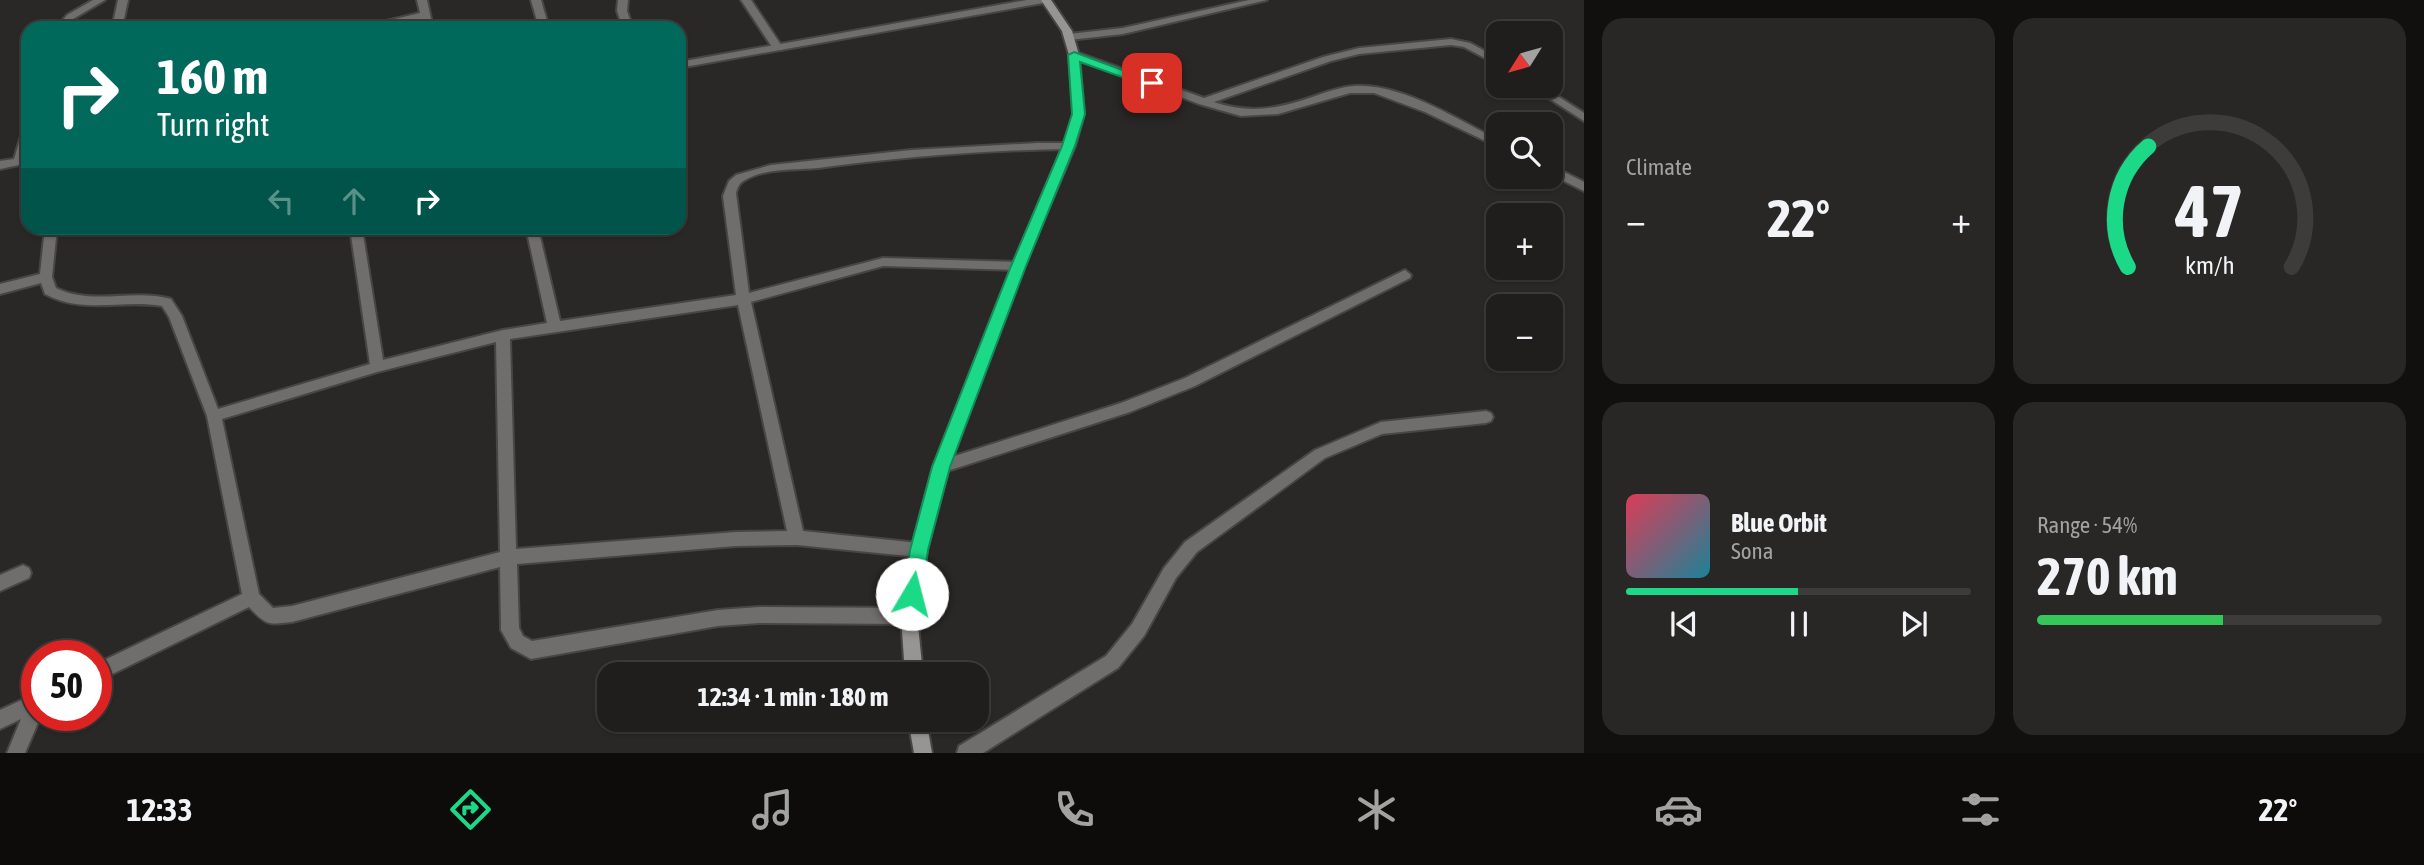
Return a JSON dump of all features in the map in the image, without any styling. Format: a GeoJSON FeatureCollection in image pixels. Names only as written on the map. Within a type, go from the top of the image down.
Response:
{"type":"FeatureCollection","features":[{"type":"Feature","properties":{"kind":"main road"},"geometry":{"type":"LineString","coordinates":[[913,662],[909,617],[919,550],[941,467],[1018,266],[1069,146],[1079,114],[1074,55],[1069,37],[1044,0]]}},
{"type":"Feature","properties":{"kind":"main road"},"geometry":{"type":"LineString","coordinates":[[919,732],[923,753]]}},
{"type":"Feature","properties":{"kind":"street"},"geometry":{"type":"LineString","coordinates":[[67,21],[100,0]]}},
{"type":"Feature","properties":{"kind":"street"},"geometry":{"type":"LineString","coordinates":[[118,21],[122,0]]}},
{"type":"Feature","properties":{"kind":"street"},"geometry":{"type":"LineString","coordinates":[[422,0],[426,21]]}},
{"type":"Feature","properties":{"kind":"street"},"geometry":{"type":"LineString","coordinates":[[536,0],[542,21]]}},
{"type":"Feature","properties":{"kind":"street"},"geometry":{"type":"LineString","coordinates":[[623,0],[622,10],[626,21]]}},
{"type":"Feature","properties":{"kind":"street"},"geometry":{"type":"LineString","coordinates":[[746,0],[778,48]]}},
{"type":"Feature","properties":{"kind":"street"},"geometry":{"type":"LineString","coordinates":[[686,64],[1044,0]]}},
{"type":"Feature","properties":{"kind":"street"},"geometry":{"type":"LineString","coordinates":[[1069,37],[1123,31],[1262,0]]}},
{"type":"Feature","properties":{"kind":"street"},"geometry":{"type":"LineString","coordinates":[[396,21],[425,15]]}},
{"type":"Feature","properties":{"kind":"street"},"geometry":{"type":"LineString","coordinates":[[1203,102],[1327,59],[1359,51],[1451,42],[1467,45],[1486,55]]}},
{"type":"Feature","properties":{"kind":"street"},"geometry":{"type":"LineString","coordinates":[[1074,55],[1203,102],[1251,116],[1273,113],[1342,91],[1378,91],[1398,96],[1486,138]]}},
{"type":"Feature","properties":{"kind":"street"},"geometry":{"type":"LineString","coordinates":[[1553,98],[1584,118]]}},
{"type":"Feature","properties":{"kind":"street"},"geometry":{"type":"LineString","coordinates":[[797,538],[744,299],[729,197],[731,186],[743,176],[892,154],[972,147],[1069,146]]}},
{"type":"Feature","properties":{"kind":"street"},"geometry":{"type":"LineString","coordinates":[[0,165],[21,161]]}},
{"type":"Feature","properties":{"kind":"street"},"geometry":{"type":"LineString","coordinates":[[1563,176],[1584,187]]}},
{"type":"Feature","properties":{"kind":"street"},"geometry":{"type":"LineString","coordinates":[[50,235],[46,277],[50,291],[62,299],[86,301],[148,297],[166,302],[175,316],[214,416],[251,598],[270,617],[292,614],[510,556],[736,539],[797,538],[919,550]]}},
{"type":"Feature","properties":{"kind":"street"},"geometry":{"type":"LineString","coordinates":[[357,235],[377,367]]}},
{"type":"Feature","properties":{"kind":"street"},"geometry":{"type":"LineString","coordinates":[[534,235],[555,328]]}},
{"type":"Feature","properties":{"kind":"street"},"geometry":{"type":"LineString","coordinates":[[214,416],[377,367],[503,335],[744,299],[883,262],[1018,266]]}},
{"type":"Feature","properties":{"kind":"street"},"geometry":{"type":"LineString","coordinates":[[941,467],[1125,408],[1190,382],[1405,275]]}},
{"type":"Feature","properties":{"kind":"street"},"geometry":{"type":"LineString","coordinates":[[0,289],[46,277]]}},
{"type":"Feature","properties":{"kind":"street"},"geometry":{"type":"LineString","coordinates":[[503,335],[510,630],[517,642],[531,650],[718,618],[759,615],[909,617]]}},
{"type":"Feature","properties":{"kind":"street"},"geometry":{"type":"LineString","coordinates":[[967,753],[1112,662],[1138,630],[1170,573],[1191,547],[1320,454],[1381,428],[1486,417]]}},
{"type":"Feature","properties":{"kind":"street"},"geometry":{"type":"LineString","coordinates":[[0,583],[23,573]]}},
{"type":"Feature","properties":{"kind":"street"},"geometry":{"type":"LineString","coordinates":[[112,665],[251,598]]}},
{"type":"Feature","properties":{"kind":"street"},"geometry":{"type":"LineString","coordinates":[[0,720],[21,710]]}},
{"type":"Feature","properties":{"kind":"street"},"geometry":{"type":"LineString","coordinates":[[16,753],[25,731]]}},
{"type":"Feature","properties":{"kind":"route"},"geometry":{"type":"LineString","coordinates":[[912,594],[919,550],[941,467],[1018,266],[1069,146],[1079,114],[1074,55],[1152,83]]}}]}
